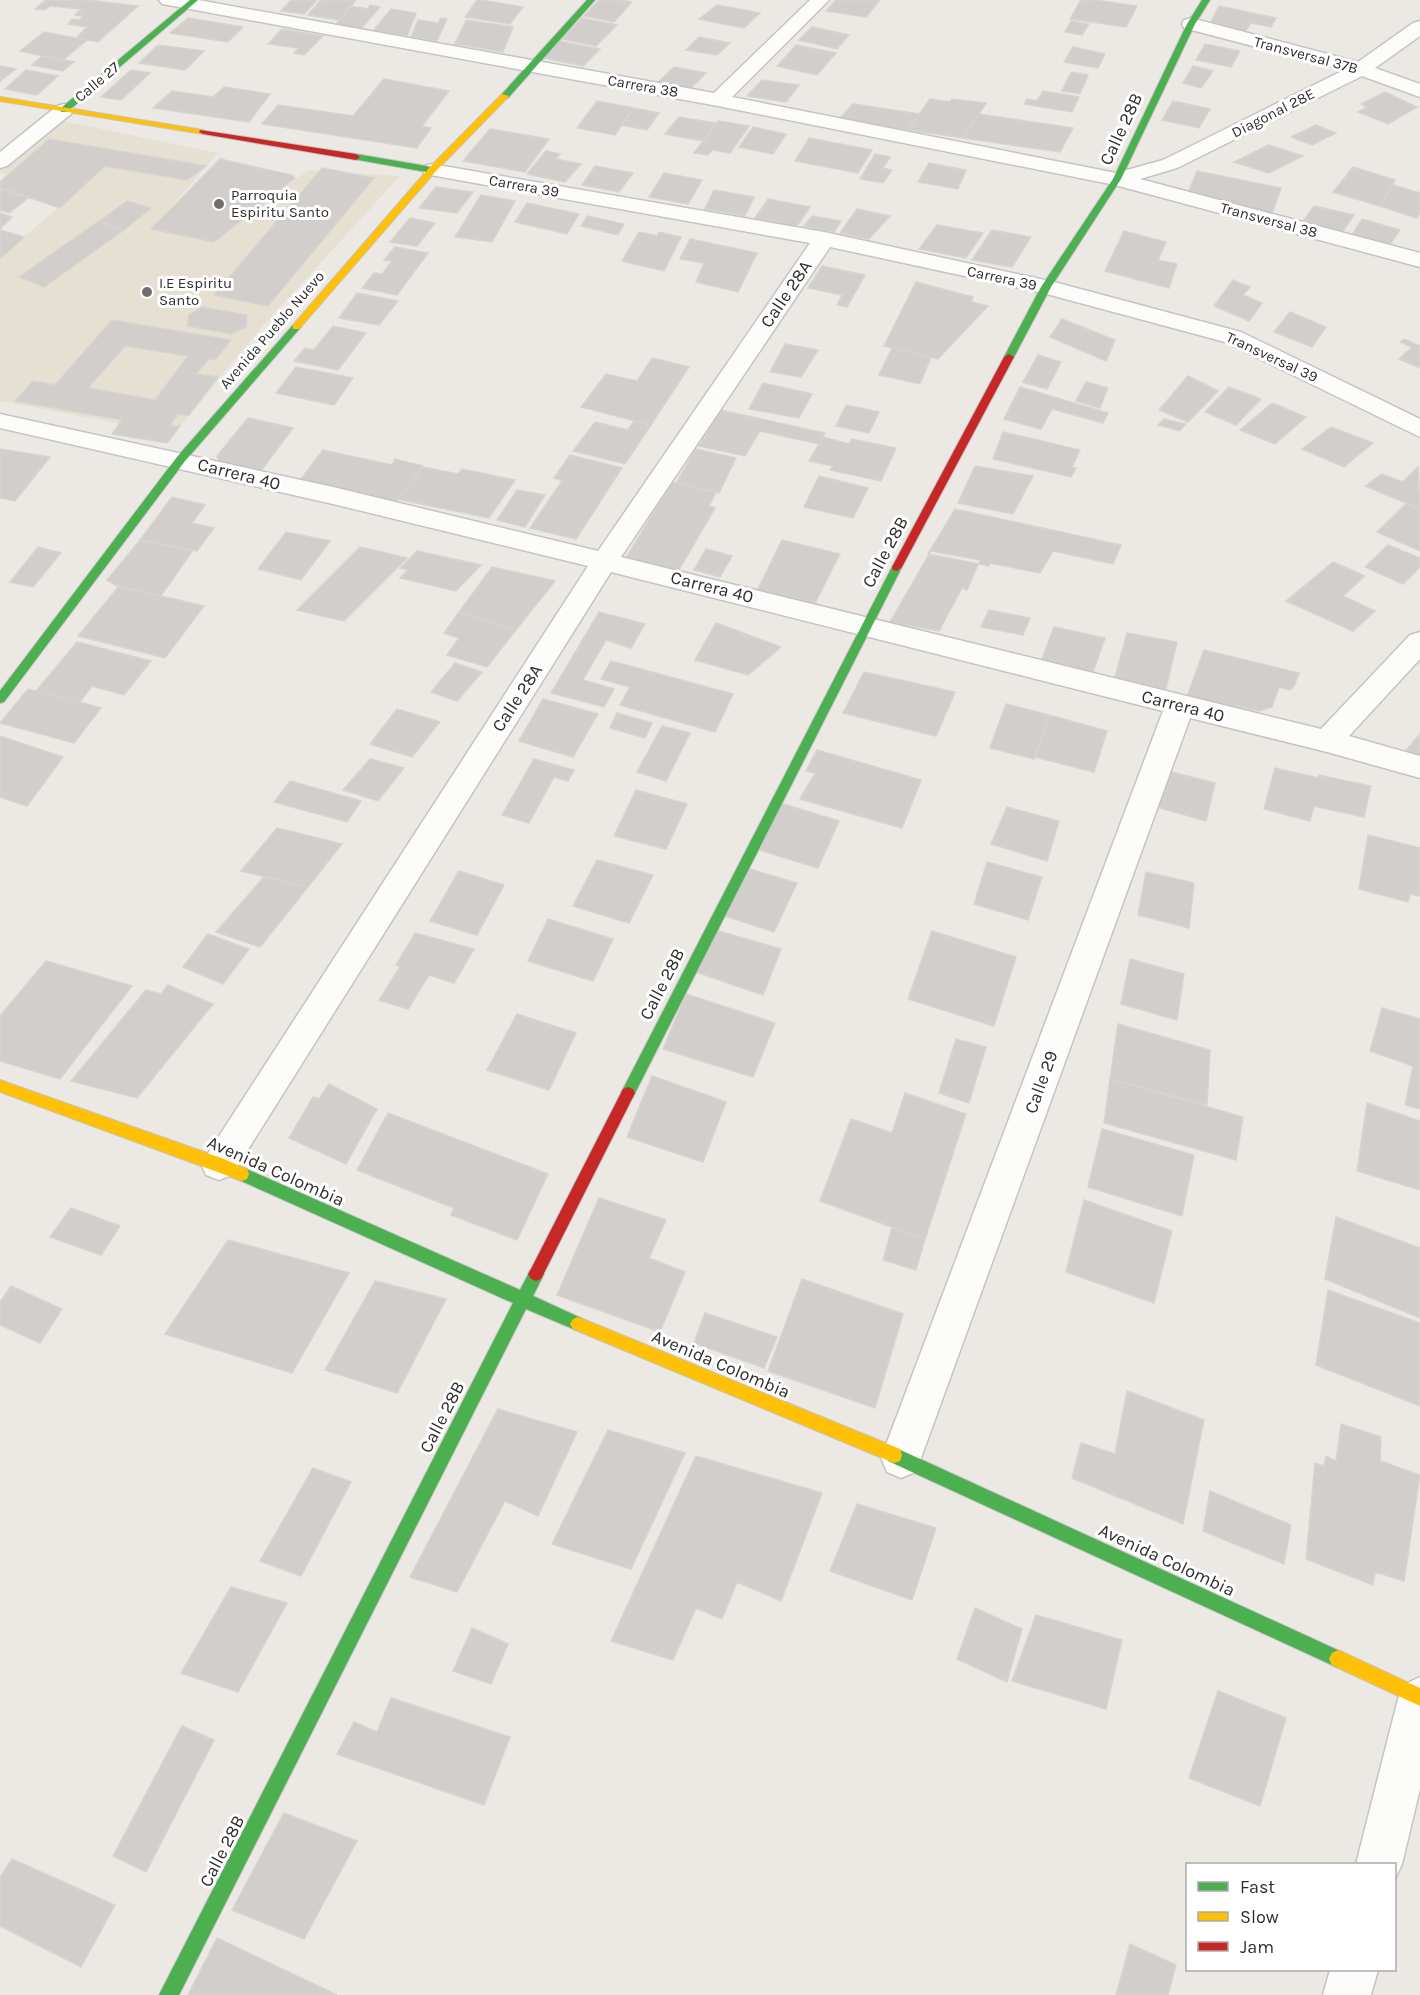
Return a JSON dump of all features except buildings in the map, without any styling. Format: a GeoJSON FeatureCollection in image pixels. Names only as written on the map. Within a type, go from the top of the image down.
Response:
{"type":"FeatureCollection","features":[{"type":"Feature","properties":{"kind":"street","name":"Carrera 38"},"geometry":{"type":"LineString","coordinates":[[168,0],[192,2],[718,100],[1117,179]]}},
{"type":"Feature","properties":{"kind":"street","name":"Avenida Pueblo Nuevo"},"geometry":{"type":"LineString","coordinates":[[0,699],[181,459],[432,170],[533,67],[591,0]]}},
{"type":"Feature","properties":{"kind":"street"},"geometry":{"type":"LineString","coordinates":[[718,100],[820,0]]}},
{"type":"Feature","properties":{"kind":"street","name":"Calle 28B"},"geometry":{"type":"LineString","coordinates":[[169,1995],[866,626],[1046,287],[1117,179],[1191,24],[1206,0]]}},
{"type":"Feature","properties":{"kind":"street","name":"Calle 27"},"geometry":{"type":"LineString","coordinates":[[0,162],[192,2]]}},
{"type":"Feature","properties":{"kind":"street","name":"Transversal 37B"},"geometry":{"type":"LineString","coordinates":[[1191,24],[1360,69],[1420,91]]}},
{"type":"Feature","properties":{"kind":"street","name":"Diagonal 28E"},"geometry":{"type":"LineString","coordinates":[[1117,179],[1170,164],[1360,69],[1420,27]]}},
{"type":"Feature","properties":{"kind":"street","name":"Carrera 39"},"geometry":{"type":"LineString","coordinates":[[0,99],[432,170],[824,239],[1046,287]]}},
{"type":"Feature","properties":{"kind":"street","name":"Transversal 38"},"geometry":{"type":"LineString","coordinates":[[1117,179],[1420,260]]}},
{"type":"Feature","properties":{"kind":"street","name":"Calle 28A"},"geometry":{"type":"LineString","coordinates":[[219,1164],[605,560],[824,239]]}},
{"type":"Feature","properties":{"kind":"street","name":"Transversal 39"},"geometry":{"type":"LineString","coordinates":[[1046,287],[1233,337],[1420,429]]}},
{"type":"Feature","properties":{"kind":"street","name":"Carrera 40"},"geometry":{"type":"LineString","coordinates":[[0,422],[181,459],[605,560],[1327,741],[1420,767]]}},
{"type":"Feature","properties":{"kind":"street"},"geometry":{"type":"LineString","coordinates":[[1327,741],[1420,642]]}},
{"type":"Feature","properties":{"kind":"street","name":"Calle 29"},"geometry":{"type":"LineString","coordinates":[[901,1458],[1180,705]]}},
{"type":"Feature","properties":{"kind":"street","name":"Avenida Colombia"},"geometry":{"type":"LineString","coordinates":[[0,1086],[219,1164],[521,1300],[901,1458],[1420,1698]]}},
{"type":"Feature","properties":{"kind":"street"},"geometry":{"type":"LineString","coordinates":[[1380,1863],[1420,1698]]}},
{"type":"Feature","properties":{"kind":"street"},"geometry":{"type":"LineString","coordinates":[[1347,1995],[1354,1971]]}},
{"type":"Feature","properties":{"kind":"shaded area","name":"I.E Espiritu Santo"},"geometry":{"type":"Polygon","coordinates":[[[63,121],[218,153],[152,229],[214,242],[308,170],[400,176],[261,328],[174,434],[0,401],[0,257],[78,191],[0,173],[0,168],[63,121]]]}},
{"type":"Feature","properties":{"kind":"traffic: fast"},"geometry":{"type":"LineString","coordinates":[[64,110],[194,0]]}},
{"type":"Feature","properties":{"kind":"traffic: fast"},"geometry":{"type":"LineString","coordinates":[[505,96],[591,0]]}},
{"type":"Feature","properties":{"kind":"traffic: fast"},"geometry":{"type":"LineString","coordinates":[[1009,357],[1046,287],[1117,179],[1191,24],[1206,0]]}},
{"type":"Feature","properties":{"kind":"traffic: fast"},"geometry":{"type":"LineString","coordinates":[[356,157],[432,170]]}},
{"type":"Feature","properties":{"kind":"traffic: fast"},"geometry":{"type":"LineString","coordinates":[[0,699],[181,459],[296,327]]}},
{"type":"Feature","properties":{"kind":"traffic: fast"},"geometry":{"type":"LineString","coordinates":[[628,1093],[897,567]]}},
{"type":"Feature","properties":{"kind":"traffic: fast"},"geometry":{"type":"LineString","coordinates":[[242,1174],[578,1324]]}},
{"type":"Feature","properties":{"kind":"traffic: fast"},"geometry":{"type":"LineString","coordinates":[[169,1995],[536,1274]]}},
{"type":"Feature","properties":{"kind":"traffic: fast"},"geometry":{"type":"LineString","coordinates":[[894,1455],[1338,1659]]}},
{"type":"Feature","properties":{"kind":"traffic: slow"},"geometry":{"type":"LineString","coordinates":[[296,327],[432,170],[505,96]]}},
{"type":"Feature","properties":{"kind":"traffic: slow"},"geometry":{"type":"LineString","coordinates":[[0,99],[203,132]]}},
{"type":"Feature","properties":{"kind":"traffic: slow"},"geometry":{"type":"LineString","coordinates":[[0,1086],[242,1174]]}},
{"type":"Feature","properties":{"kind":"traffic: slow"},"geometry":{"type":"LineString","coordinates":[[578,1324],[894,1455]]}},
{"type":"Feature","properties":{"kind":"traffic: slow"},"geometry":{"type":"LineString","coordinates":[[1338,1659],[1420,1697]]}},
{"type":"Feature","properties":{"kind":"traffic: jam"},"geometry":{"type":"LineString","coordinates":[[203,132],[356,157]]}},
{"type":"Feature","properties":{"kind":"traffic: jam"},"geometry":{"type":"LineString","coordinates":[[897,567],[1009,357]]}},
{"type":"Feature","properties":{"kind":"traffic: jam"},"geometry":{"type":"LineString","coordinates":[[536,1274],[628,1093]]}},
{"type":"Feature","properties":{"kind":"place","name":"Parroquia Espiritu Santo"},"geometry":{"type":"Point","coordinates":[219,204]}},
{"type":"Feature","properties":{"kind":"place","name":"I.E Espiritu Santo"},"geometry":{"type":"Point","coordinates":[147,292]}}]}
